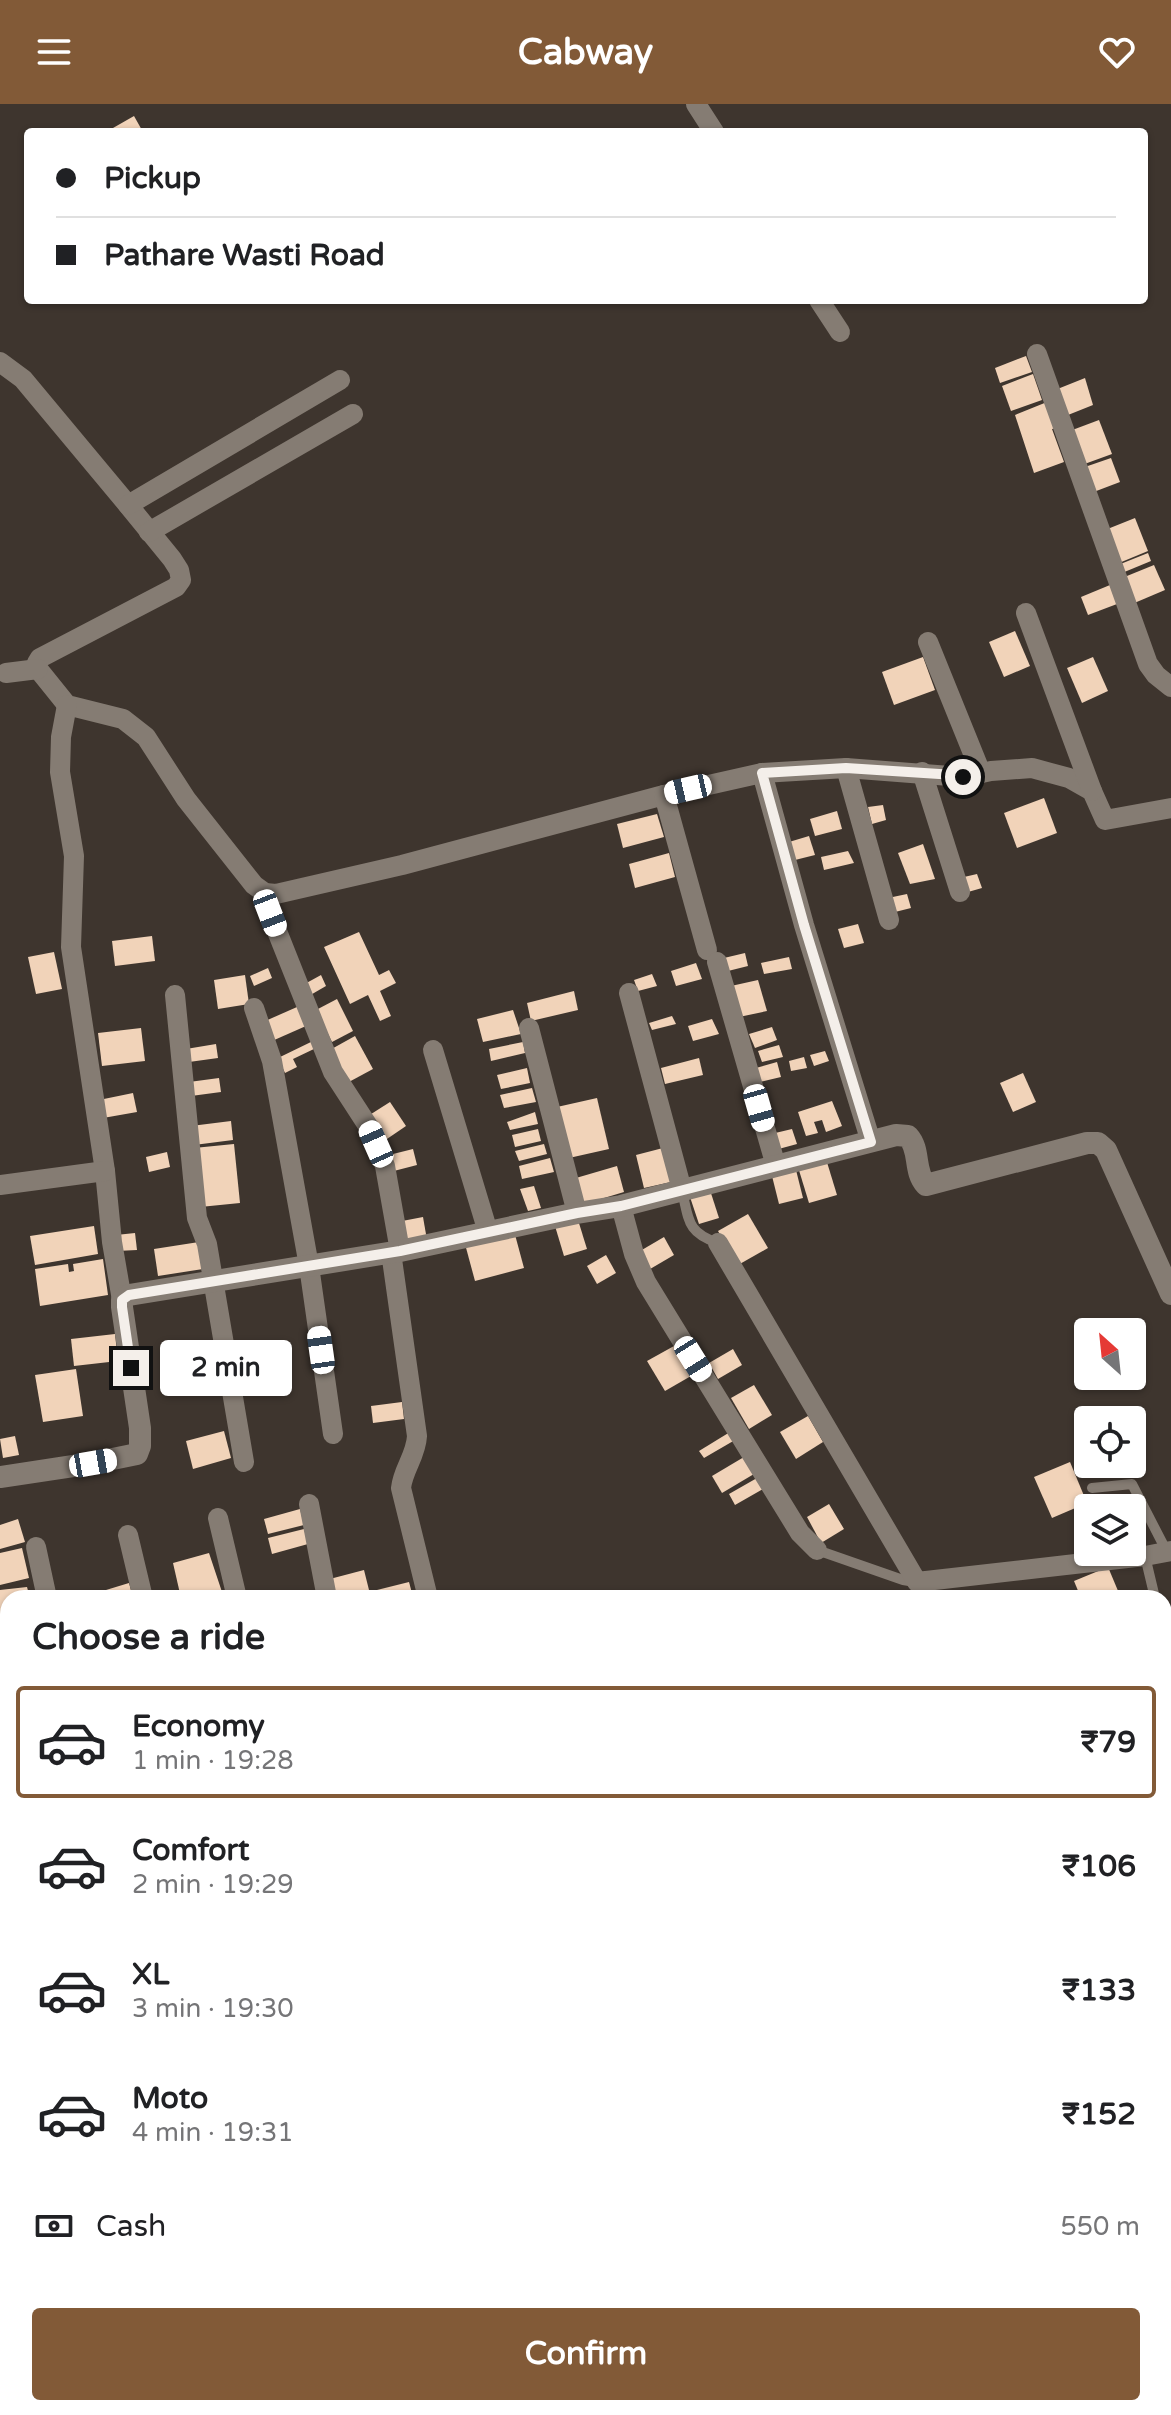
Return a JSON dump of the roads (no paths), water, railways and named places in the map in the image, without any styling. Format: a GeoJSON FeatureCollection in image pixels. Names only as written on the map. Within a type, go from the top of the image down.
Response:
{"type":"FeatureCollection","features":[{"type":"Feature","properties":{"kind":"street"},"geometry":{"type":"LineString","coordinates":[[696,104],[711,128]]}},
{"type":"Feature","properties":{"kind":"street"},"geometry":{"type":"LineString","coordinates":[[822,304],[840,332]]}},
{"type":"Feature","properties":{"kind":"street"},"geometry":{"type":"LineString","coordinates":[[1037,354],[1148,664],[1171,687]]}},
{"type":"Feature","properties":{"kind":"street"},"geometry":{"type":"LineString","coordinates":[[0,362],[23,379],[128,505],[179,570],[181,580],[176,587],[40,658],[38,669],[67,705],[123,719],[146,737],[186,799],[254,885],[265,893],[276,894],[402,865],[664,795],[762,773],[846,768],[963,777],[1032,768],[1069,778],[1092,791]]}},
{"type":"Feature","properties":{"kind":"street"},"geometry":{"type":"LineString","coordinates":[[128,505],[340,380]]}},
{"type":"Feature","properties":{"kind":"street"},"geometry":{"type":"LineString","coordinates":[[149,532],[353,414]]}},
{"type":"Feature","properties":{"kind":"street"},"geometry":{"type":"LineString","coordinates":[[1026,613],[1105,820],[1171,808]]}},
{"type":"Feature","properties":{"kind":"street"},"geometry":{"type":"LineString","coordinates":[[928,642],[981,773]]}},
{"type":"Feature","properties":{"kind":"street"},"geometry":{"type":"LineString","coordinates":[[6,673],[38,669]]}},
{"type":"Feature","properties":{"kind":"street"},"geometry":{"type":"LineString","coordinates":[[0,1477],[137,1454],[140,1446],[105,1171],[71,947],[74,856],[60,772],[61,737],[67,705]]}},
{"type":"Feature","properties":{"kind":"street"},"geometry":{"type":"LineString","coordinates":[[846,768],[889,920]]}},
{"type":"Feature","properties":{"kind":"street"},"geometry":{"type":"LineString","coordinates":[[922,772],[960,892]]}},
{"type":"Feature","properties":{"kind":"street"},"geometry":{"type":"LineString","coordinates":[[762,773],[804,925],[871,1142]]}},
{"type":"Feature","properties":{"kind":"street"},"geometry":{"type":"LineString","coordinates":[[664,795],[776,1166]]}},
{"type":"Feature","properties":{"kind":"street"},"geometry":{"type":"LineString","coordinates":[[265,893],[267,906],[333,1072],[370,1129],[385,1166],[417,1436],[401,1488],[426,1590]]}},
{"type":"Feature","properties":{"kind":"street"},"geometry":{"type":"LineString","coordinates":[[629,993],[682,1190]]}},
{"type":"Feature","properties":{"kind":"street"},"geometry":{"type":"LineString","coordinates":[[175,995],[197,1218],[207,1244],[244,1462]]}},
{"type":"Feature","properties":{"kind":"street"},"geometry":{"type":"LineString","coordinates":[[254,1008],[272,1061],[309,1266],[333,1434]]}},
{"type":"Feature","properties":{"kind":"street"},"geometry":{"type":"LineString","coordinates":[[529,1028],[577,1213]]}},
{"type":"Feature","properties":{"kind":"street"},"geometry":{"type":"LineString","coordinates":[[433,1050],[488,1232]]}},
{"type":"Feature","properties":{"kind":"street"},"geometry":{"type":"LineString","coordinates":[[122,1300],[129,1295],[396,1252],[621,1206],[896,1135],[908,1136],[915,1144],[920,1179],[932,1186],[1087,1143],[1098,1143],[1106,1150],[1171,1294]]}},
{"type":"Feature","properties":{"kind":"street"},"geometry":{"type":"LineString","coordinates":[[0,1185],[105,1171]]}},
{"type":"Feature","properties":{"kind":"street"},"geometry":{"type":"LineString","coordinates":[[621,1206],[634,1254],[646,1282],[800,1533],[817,1550]]}},
{"type":"Feature","properties":{"kind":"street"},"geometry":{"type":"LineString","coordinates":[[718,1243],[917,1582],[1074,1564]]}},
{"type":"Feature","properties":{"kind":"street"},"geometry":{"type":"LineString","coordinates":[[309,1504],[325,1590]]}},
{"type":"Feature","properties":{"kind":"street"},"geometry":{"type":"LineString","coordinates":[[218,1518],[235,1590]]}},
{"type":"Feature","properties":{"kind":"street"},"geometry":{"type":"LineString","coordinates":[[128,1535],[141,1590]]}},
{"type":"Feature","properties":{"kind":"street"},"geometry":{"type":"LineString","coordinates":[[36,1547],[45,1590]]}},
{"type":"Feature","properties":{"kind":"street"},"geometry":{"type":"LineString","coordinates":[[1146,1556],[1169,1552]]}},
{"type":"Feature","properties":{"kind":"lane"},"geometry":{"type":"LineString","coordinates":[[682,1190],[691,1228],[702,1238],[718,1243]]}},
{"type":"Feature","properties":{"kind":"lane"},"geometry":{"type":"LineString","coordinates":[[1092,1488],[1132,1484],[1169,1552]]}},
{"type":"Feature","properties":{"kind":"lane"},"geometry":{"type":"LineString","coordinates":[[817,1550],[917,1582]]}},
{"type":"Feature","properties":{"kind":"lane"},"geometry":{"type":"LineString","coordinates":[[1146,1560],[1153,1590]]}}]}
